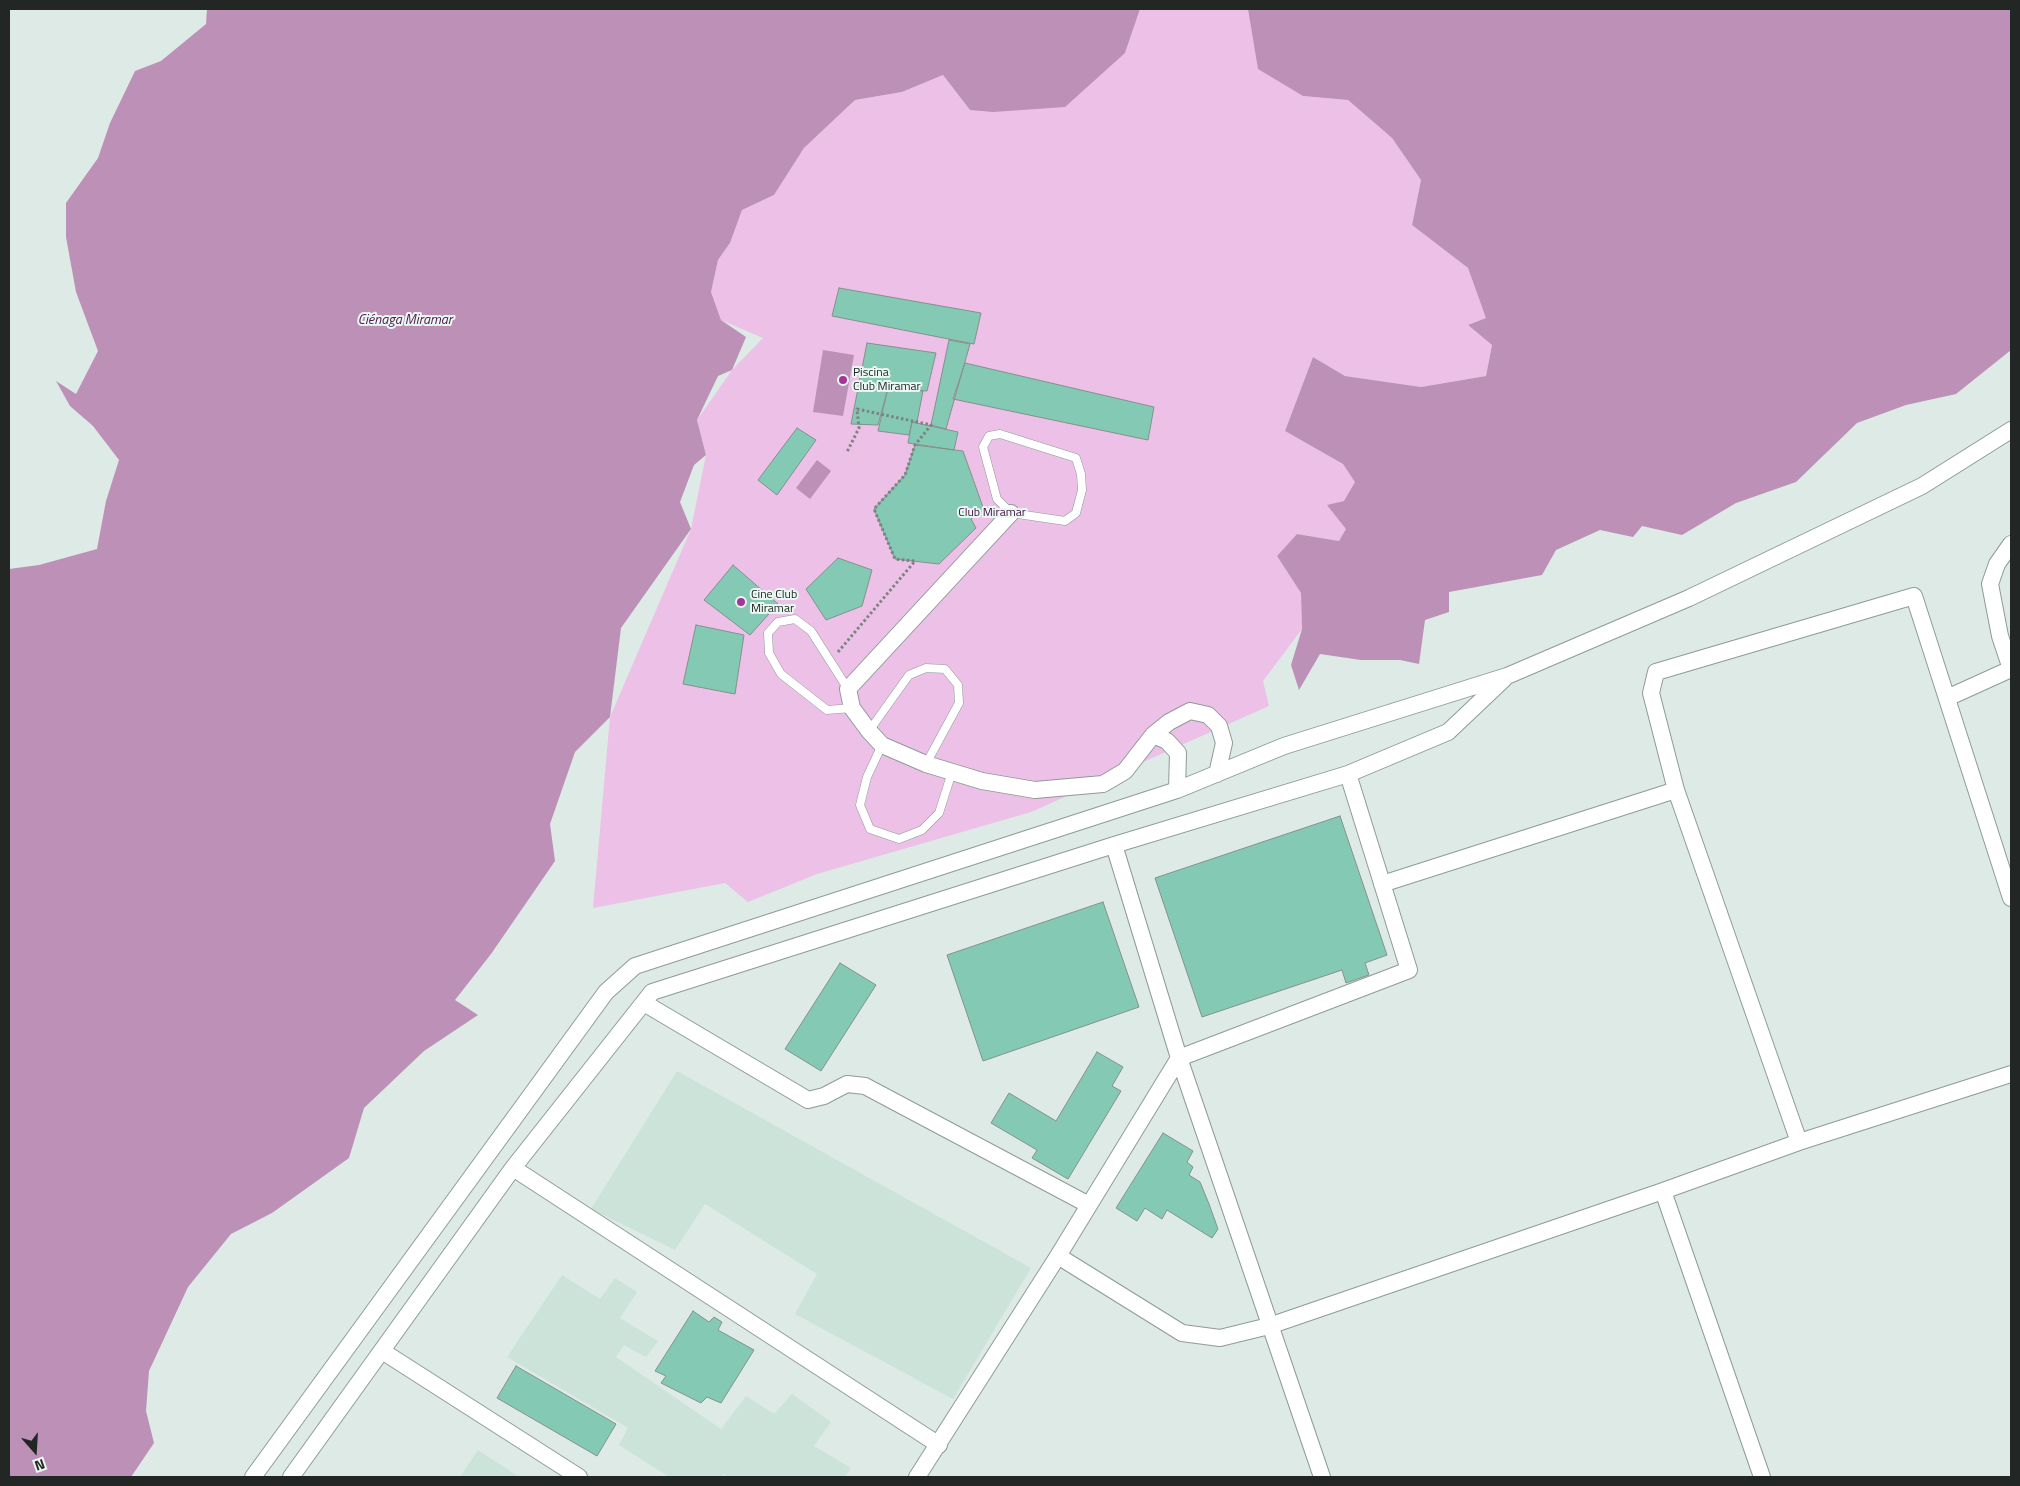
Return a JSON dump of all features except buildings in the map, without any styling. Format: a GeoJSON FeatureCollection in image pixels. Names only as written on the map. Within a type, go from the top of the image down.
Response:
{"type":"FeatureCollection","features":[{"type":"Feature","properties":{"kind":"street"},"geometry":{"type":"LineString","coordinates":[[253,1477],[606,992],[636,966],[1177,790],[1284,746],[1507,676],[1689,598],[1922,486],[2011,430]]}},
{"type":"Feature","properties":{"kind":"street"},"geometry":{"type":"LineString","coordinates":[[1011,513],[848,689],[852,708],[869,731],[882,745],[926,764],[982,781],[1035,790],[1103,784],[1125,771],[1152,735],[1169,722],[1190,711],[1208,715],[1219,726],[1224,743],[1217,774]]}},
{"type":"Feature","properties":{"kind":"street"},"geometry":{"type":"LineString","coordinates":[[1947,698],[2011,669],[2000,636],[1990,584],[1997,564],[2011,544]]}},
{"type":"Feature","properties":{"kind":"street"},"geometry":{"type":"LineString","coordinates":[[1799,1142],[1676,790],[1651,693],[1656,672],[1914,596],[2011,898]]}},
{"type":"Feature","properties":{"kind":"street"},"geometry":{"type":"LineString","coordinates":[[291,1477],[513,1168],[652,992],[1114,845],[1348,774],[1448,732],[1507,676]]}},
{"type":"Feature","properties":{"kind":"street"},"geometry":{"type":"LineString","coordinates":[[1152,735],[1167,742],[1178,753],[1177,790]]}},
{"type":"Feature","properties":{"kind":"street"},"geometry":{"type":"LineString","coordinates":[[917,1477],[1058,1256],[1178,1058],[1410,970],[1348,774]]}},
{"type":"Feature","properties":{"kind":"street"},"geometry":{"type":"LineString","coordinates":[[1382,884],[1676,790]]}},
{"type":"Feature","properties":{"kind":"street"},"geometry":{"type":"LineString","coordinates":[[1114,845],[1178,1058],[1322,1477]]}},
{"type":"Feature","properties":{"kind":"street"},"geometry":{"type":"LineString","coordinates":[[644,1003],[808,1100],[824,1096],[847,1084],[865,1086],[1089,1205]]}},
{"type":"Feature","properties":{"kind":"street"},"geometry":{"type":"LineString","coordinates":[[1058,1256],[1182,1333],[1220,1338],[1269,1326],[1663,1191],[1799,1142],[2011,1074]]}},
{"type":"Feature","properties":{"kind":"street"},"geometry":{"type":"LineString","coordinates":[[513,1168],[939,1445]]}},
{"type":"Feature","properties":{"kind":"street"},"geometry":{"type":"LineString","coordinates":[[1663,1191],[1762,1477]]}},
{"type":"Feature","properties":{"kind":"street"},"geometry":{"type":"LineString","coordinates":[[382,1351],[579,1477]]}},
{"type":"Feature","properties":{"kind":"lane"},"geometry":{"type":"LineString","coordinates":[[1000,434],[1076,458],[1081,474],[1082,490],[1076,513],[1065,521],[1011,513],[997,499],[983,447],[989,436],[1000,434]]}},
{"type":"Feature","properties":{"kind":"lane"},"geometry":{"type":"LineString","coordinates":[[848,689],[811,631],[794,619],[778,622],[768,633],[769,653],[781,674],[827,710],[852,708]]}},
{"type":"Feature","properties":{"kind":"lane"},"geometry":{"type":"LineString","coordinates":[[869,731],[909,675],[926,668],[945,669],[958,685],[959,703],[926,764]]}},
{"type":"Feature","properties":{"kind":"lane"},"geometry":{"type":"LineString","coordinates":[[882,745],[867,777],[860,805],[870,829],[899,840],[922,830],[939,813],[952,772]]}},
{"type":"Feature","properties":{"kind":"path"},"geometry":{"type":"LineString","coordinates":[[830,663],[853,632],[915,561],[894,559],[874,509],[906,475],[915,445],[931,425],[857,409],[859,428],[847,452]]}},
{"type":"Feature","properties":{"kind":"shaded area"},"geometry":{"type":"Polygon","coordinates":[[[677,1071],[1031,1268],[953,1399],[795,1314],[817,1274],[705,1204],[675,1250],[591,1209],[677,1071]]]}},
{"type":"Feature","properties":{"kind":"shaded area"},"geometry":{"type":"Polygon","coordinates":[[[562,1275],[600,1299],[615,1278],[637,1292],[620,1318],[658,1341],[646,1357],[624,1345],[616,1357],[721,1429],[746,1396],[774,1414],[792,1394],[831,1422],[814,1446],[851,1468],[845,1477],[728,1477],[724,1474],[721,1477],[669,1477],[619,1445],[628,1428],[507,1357],[562,1275]]]}},
{"type":"Feature","properties":{"kind":"shaded area"},"geometry":{"type":"Polygon","coordinates":[[[478,1450],[519,1477],[460,1477],[478,1450]]]}},
{"type":"Feature","properties":{"kind":"green space","name":"Club Miramar"},"geometry":{"type":"Polygon","coordinates":[[[1140,9],[1248,9],[1259,69],[1303,96],[1348,100],[1392,138],[1421,180],[1412,225],[1468,268],[1487,318],[1468,325],[1492,345],[1486,376],[1421,387],[1345,376],[1313,357],[1285,431],[1343,464],[1356,482],[1344,501],[1346,530],[1339,541],[1297,534],[1277,556],[1301,593],[1302,629],[1263,681],[1269,706],[1031,812],[817,874],[748,902],[725,883],[593,908],[610,717],[691,529],[706,455],[697,420],[732,370],[763,338],[721,320],[711,292],[718,260],[730,243],[742,210],[774,195],[804,148],[855,100],[902,92],[943,75],[970,110],[1125,53],[1140,9]]]}},
{"type":"Feature","properties":{"kind":"water","name":"Ciénaga Miramar"},"geometry":{"type":"Polygon","coordinates":[[[207,9],[1140,9],[1125,53],[1065,107],[993,112],[970,110],[943,75],[902,92],[855,100],[804,148],[774,195],[742,210],[730,243],[718,260],[711,292],[721,320],[746,337],[732,370],[718,376],[697,420],[706,455],[694,465],[680,502],[691,529],[621,628],[610,717],[575,752],[550,824],[555,861],[491,954],[455,1000],[478,1015],[424,1051],[364,1108],[349,1158],[272,1213],[231,1234],[188,1287],[149,1371],[146,1411],[154,1443],[131,1477],[9,1477],[9,569],[39,565],[97,549],[106,501],[119,460],[93,426],[70,406],[56,381],[76,394],[98,351],[76,292],[66,237],[66,203],[98,158],[110,123],[135,71],[161,61],[206,24],[207,9]]]}},
{"type":"Feature","properties":{"kind":"water"},"geometry":{"type":"Polygon","coordinates":[[[1248,9],[2011,9],[2011,350],[1956,394],[1906,405],[1857,423],[1796,482],[1736,503],[1682,535],[1642,526],[1633,537],[1600,530],[1556,550],[1542,575],[1449,592],[1449,612],[1425,620],[1419,664],[1400,660],[1361,660],[1320,654],[1299,690],[1291,665],[1302,629],[1301,593],[1277,556],[1297,534],[1339,541],[1346,529],[1327,505],[1344,501],[1355,482],[1343,464],[1285,431],[1313,357],[1345,376],[1421,387],[1486,376],[1492,345],[1468,325],[1486,318],[1468,268],[1412,225],[1421,180],[1392,138],[1348,100],[1303,96],[1258,69],[1248,9]]]}},
{"type":"Feature","properties":{"kind":"water"},"geometry":{"type":"Polygon","coordinates":[[[823,350],[854,355],[843,416],[813,412],[823,350]]]}},
{"type":"Feature","properties":{"kind":"water"},"geometry":{"type":"Polygon","coordinates":[[[817,460],[831,471],[810,499],[796,488],[817,460]]]}},
{"type":"Feature","properties":{"kind":"place","name":"Piscina Club Miramar"},"geometry":{"type":"Point","coordinates":[843,380]}},
{"type":"Feature","properties":{"kind":"place","name":"Cine Club Miramar"},"geometry":{"type":"Point","coordinates":[741,602]}}]}
